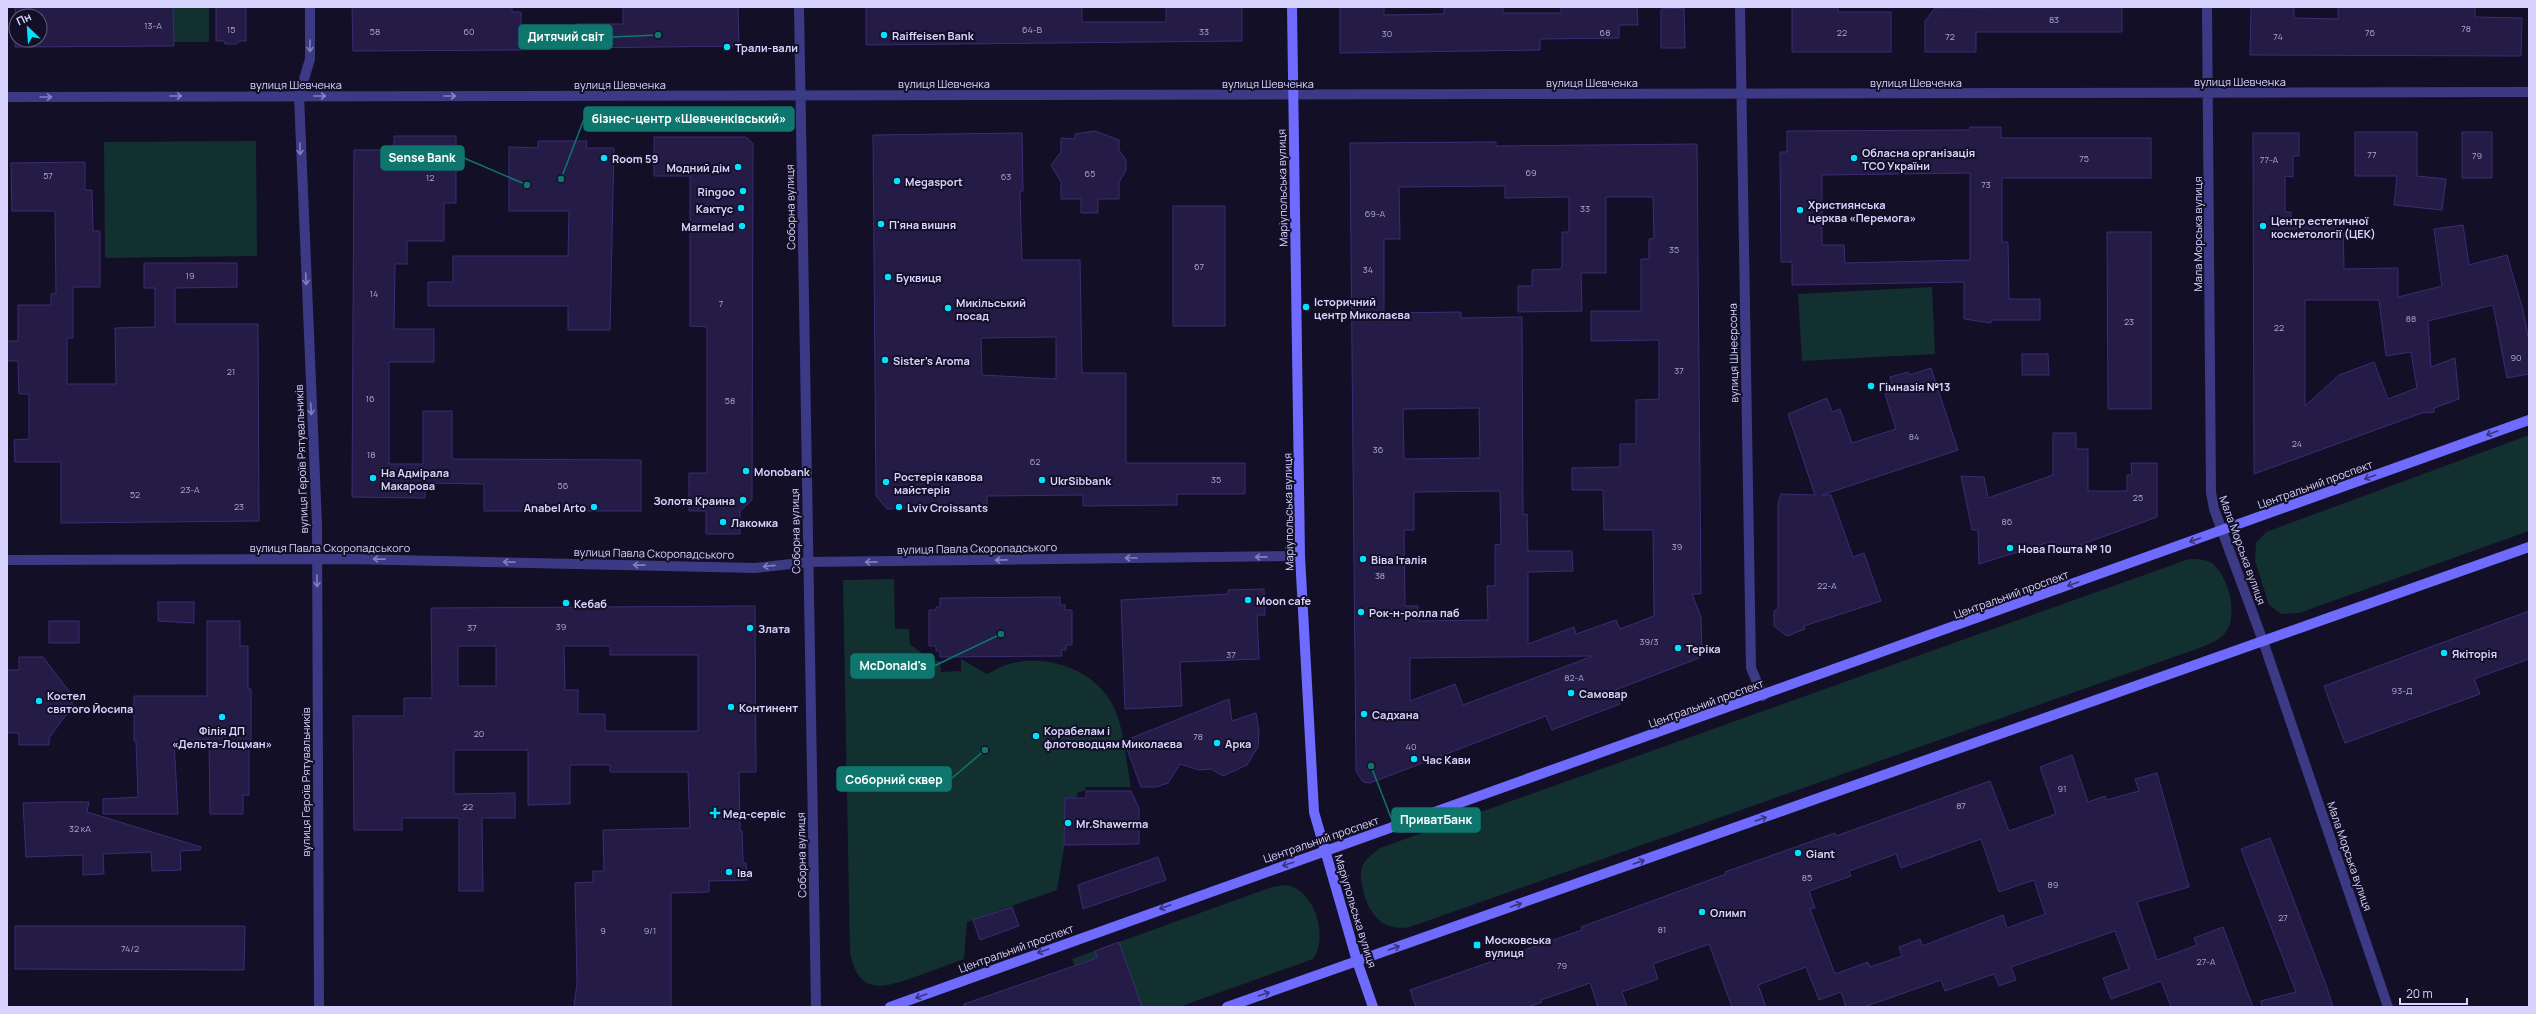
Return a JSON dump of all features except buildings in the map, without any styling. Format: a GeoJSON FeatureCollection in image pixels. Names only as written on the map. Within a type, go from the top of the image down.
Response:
{"type":"FeatureCollection","features":[{"type":"Feature","properties":{"kind":"main road","name":"Маріупольська вулиця"},"geometry":{"type":"LineString","coordinates":[[1292,7],[1292,95],[1300,556],[1314,812],[1357,961],[1373,1007]]}},
{"type":"Feature","properties":{"kind":"main road","name":"Центральний проспект"},"geometry":{"type":"LineString","coordinates":[[890,1007],[1763,696],[2529,420]]}},
{"type":"Feature","properties":{"kind":"main road"},"geometry":{"type":"LineString","coordinates":[[1227,1007],[2529,547]]}},
{"type":"Feature","properties":{"kind":"street","name":"вулиця Героїв Рятувальників"},"geometry":{"type":"LineString","coordinates":[[310,7],[310,59],[299,96],[316,558],[319,1007]]}},
{"type":"Feature","properties":{"kind":"street","name":"Соборна вулиця"},"geometry":{"type":"LineString","coordinates":[[799,7],[816,1007]]}},
{"type":"Feature","properties":{"kind":"street","name":"вулиця Шнеєрсона"},"geometry":{"type":"LineString","coordinates":[[1740,7],[1750,668],[1763,696]]}},
{"type":"Feature","properties":{"kind":"street","name":"Мала Морська вулиця"},"geometry":{"type":"LineString","coordinates":[[2207,7],[2210,478],[2214,510],[2263,641],[2388,1007]]}},
{"type":"Feature","properties":{"kind":"street","name":"вулиця Шевченка"},"geometry":{"type":"LineString","coordinates":[[7,97],[2529,92]]}},
{"type":"Feature","properties":{"kind":"street","name":"вулиця Павла Скоропадського"},"geometry":{"type":"LineString","coordinates":[[7,560],[316,558],[755,568],[808,562],[1300,556]]}},
{"type":"Feature","properties":{"kind":"green space"},"geometry":{"type":"Polygon","coordinates":[[[173,7],[209,7],[209,42],[174,42],[173,7]]]}},
{"type":"Feature","properties":{"kind":"green space"},"geometry":{"type":"Polygon","coordinates":[[[256,141],[257,256],[105,258],[104,142],[256,141]]]}},
{"type":"Feature","properties":{"kind":"green space"},"geometry":{"type":"Polygon","coordinates":[[[1932,287],[1935,354],[1802,361],[1798,294],[1932,287]]]}},
{"type":"Feature","properties":{"kind":"green space"},"geometry":{"type":"Polygon","coordinates":[[[2529,435],[2529,531],[2299,613],[2281,614],[2269,605],[2255,561],[2256,543],[2266,532],[2529,435]]]}},
{"type":"Feature","properties":{"kind":"green space"},"geometry":{"type":"Polygon","coordinates":[[[2189,559],[2199,559],[2211,562],[2223,577],[2230,595],[2232,614],[2227,630],[2220,638],[2205,646],[1410,927],[1400,928],[1384,924],[1373,914],[1369,907],[1363,890],[1361,869],[1366,861],[1380,848],[2189,559]]]}},
{"type":"Feature","properties":{"kind":"green space"},"geometry":{"type":"Polygon","coordinates":[[[894,579],[895,629],[909,629],[910,644],[932,661],[940,661],[941,672],[961,671],[961,659],[987,674],[1002,666],[1012,663],[1043,661],[1059,664],[1073,669],[1099,686],[1109,698],[1119,721],[1131,787],[1085,787],[1085,791],[1078,792],[1076,798],[1065,798],[1064,848],[1057,890],[967,922],[964,959],[903,981],[883,986],[866,982],[859,976],[854,967],[850,953],[843,580],[894,579]]]}},
{"type":"Feature","properties":{"kind":"green space"},"geometry":{"type":"Polygon","coordinates":[[[1285,885],[1295,888],[1304,895],[1311,904],[1316,915],[1320,938],[1318,949],[1313,959],[1179,1007],[1089,1007],[1072,959],[1272,887],[1285,885]]]}},
{"type":"Feature","properties":{"kind":"place","name":"Дитячий світ"},"geometry":{"type":"Point","coordinates":[658,35]}},
{"type":"Feature","properties":{"kind":"place","name":"Raiffeisen Bank"},"geometry":{"type":"Point","coordinates":[884,35]}},
{"type":"Feature","properties":{"kind":"place","name":"Трали-вали"},"geometry":{"type":"Point","coordinates":[727,47]}},
{"type":"Feature","properties":{"kind":"place","name":"Room 59"},"geometry":{"type":"Point","coordinates":[604,158]}},
{"type":"Feature","properties":{"kind":"place","name":"Обласна організація ТСО України"},"geometry":{"type":"Point","coordinates":[1854,158]}},
{"type":"Feature","properties":{"kind":"place","name":"Модний дім"},"geometry":{"type":"Point","coordinates":[738,167]}},
{"type":"Feature","properties":{"kind":"place","name":"бізнес-центр «Шевченківський»"},"geometry":{"type":"Point","coordinates":[561,179]}},
{"type":"Feature","properties":{"kind":"place","name":"Megasport"},"geometry":{"type":"Point","coordinates":[897,181]}},
{"type":"Feature","properties":{"kind":"place","name":"Sense Bank"},"geometry":{"type":"Point","coordinates":[527,185]}},
{"type":"Feature","properties":{"kind":"place","name":"Ringoo"},"geometry":{"type":"Point","coordinates":[743,191]}},
{"type":"Feature","properties":{"kind":"place","name":"Кактус"},"geometry":{"type":"Point","coordinates":[741,208]}},
{"type":"Feature","properties":{"kind":"place","name":"Християнська церква «Перемога»"},"geometry":{"type":"Point","coordinates":[1800,210]}},
{"type":"Feature","properties":{"kind":"place","name":"П'яна вишня"},"geometry":{"type":"Point","coordinates":[881,224]}},
{"type":"Feature","properties":{"kind":"place","name":"Marmelad"},"geometry":{"type":"Point","coordinates":[742,226]}},
{"type":"Feature","properties":{"kind":"place","name":"Центр естетичної косметології (ЦЕК)"},"geometry":{"type":"Point","coordinates":[2263,226]}},
{"type":"Feature","properties":{"kind":"place","name":"Буквиця"},"geometry":{"type":"Point","coordinates":[888,277]}},
{"type":"Feature","properties":{"kind":"place","name":"Історичний центр Миколаєва"},"geometry":{"type":"Point","coordinates":[1306,307]}},
{"type":"Feature","properties":{"kind":"place","name":"Микільський посад"},"geometry":{"type":"Point","coordinates":[948,308]}},
{"type":"Feature","properties":{"kind":"place","name":"Sister's Aroma"},"geometry":{"type":"Point","coordinates":[885,360]}},
{"type":"Feature","properties":{"kind":"place","name":"Гімназія №13"},"geometry":{"type":"Point","coordinates":[1871,386]}},
{"type":"Feature","properties":{"kind":"place","name":"Monobank"},"geometry":{"type":"Point","coordinates":[746,471]}},
{"type":"Feature","properties":{"kind":"place","name":"На Адмірала Макарова"},"geometry":{"type":"Point","coordinates":[373,478]}},
{"type":"Feature","properties":{"kind":"place","name":"UkrSibbank"},"geometry":{"type":"Point","coordinates":[1042,480]}},
{"type":"Feature","properties":{"kind":"place","name":"Ростерія кавова майстерія"},"geometry":{"type":"Point","coordinates":[886,482]}},
{"type":"Feature","properties":{"kind":"place","name":"Золота Краина"},"geometry":{"type":"Point","coordinates":[743,500]}},
{"type":"Feature","properties":{"kind":"place","name":"Anabel Arto"},"geometry":{"type":"Point","coordinates":[594,507]}},
{"type":"Feature","properties":{"kind":"place","name":"Lviv Croissants"},"geometry":{"type":"Point","coordinates":[899,507]}},
{"type":"Feature","properties":{"kind":"place","name":"Лакомка"},"geometry":{"type":"Point","coordinates":[723,522]}},
{"type":"Feature","properties":{"kind":"place","name":"Нова Пошта № 10"},"geometry":{"type":"Point","coordinates":[2010,548]}},
{"type":"Feature","properties":{"kind":"place","name":"Віва Італія"},"geometry":{"type":"Point","coordinates":[1363,559]}},
{"type":"Feature","properties":{"kind":"place","name":"Moon cafe"},"geometry":{"type":"Point","coordinates":[1248,600]}},
{"type":"Feature","properties":{"kind":"place","name":"Кебаб"},"geometry":{"type":"Point","coordinates":[566,603]}},
{"type":"Feature","properties":{"kind":"place","name":"Рок-н-ролла паб"},"geometry":{"type":"Point","coordinates":[1361,612]}},
{"type":"Feature","properties":{"kind":"place","name":"Злата"},"geometry":{"type":"Point","coordinates":[750,628]}},
{"type":"Feature","properties":{"kind":"place","name":"McDonald's"},"geometry":{"type":"Point","coordinates":[1001,634]}},
{"type":"Feature","properties":{"kind":"place","name":"Теріка"},"geometry":{"type":"Point","coordinates":[1678,648]}},
{"type":"Feature","properties":{"kind":"place","name":"Якіторія"},"geometry":{"type":"Point","coordinates":[2444,653]}},
{"type":"Feature","properties":{"kind":"place","name":"Самовар"},"geometry":{"type":"Point","coordinates":[1571,693]}},
{"type":"Feature","properties":{"kind":"place","name":"Костел святого Йосипа"},"geometry":{"type":"Point","coordinates":[39,701]}},
{"type":"Feature","properties":{"kind":"place","name":"Континент"},"geometry":{"type":"Point","coordinates":[731,707]}},
{"type":"Feature","properties":{"kind":"place","name":"Садхана"},"geometry":{"type":"Point","coordinates":[1364,714]}},
{"type":"Feature","properties":{"kind":"place","name":"Філія ДП «Дельта-Лоцман»"},"geometry":{"type":"Point","coordinates":[222,717]}},
{"type":"Feature","properties":{"kind":"place","name":"Корабелам і флотоводцям Миколаєва"},"geometry":{"type":"Point","coordinates":[1036,736]}},
{"type":"Feature","properties":{"kind":"place","name":"Арка"},"geometry":{"type":"Point","coordinates":[1217,743]}},
{"type":"Feature","properties":{"kind":"place","name":"Соборний сквер"},"geometry":{"type":"Point","coordinates":[985,750]}},
{"type":"Feature","properties":{"kind":"place","name":"Час Кави"},"geometry":{"type":"Point","coordinates":[1414,759]}},
{"type":"Feature","properties":{"kind":"place","name":"ПриватБанк"},"geometry":{"type":"Point","coordinates":[1371,766]}},
{"type":"Feature","properties":{"kind":"place","name":"Мед-сервіс"},"geometry":{"type":"Point","coordinates":[715,813]}},
{"type":"Feature","properties":{"kind":"place","name":"Mr.Shawerma"},"geometry":{"type":"Point","coordinates":[1068,823]}},
{"type":"Feature","properties":{"kind":"place","name":"Giant"},"geometry":{"type":"Point","coordinates":[1798,853]}},
{"type":"Feature","properties":{"kind":"place","name":"Іва"},"geometry":{"type":"Point","coordinates":[729,872]}},
{"type":"Feature","properties":{"kind":"place","name":"Олимп"},"geometry":{"type":"Point","coordinates":[1702,912]}},
{"type":"Feature","properties":{"kind":"place","name":"Московська вулиця"},"geometry":{"type":"Point","coordinates":[1477,945]}}]}
